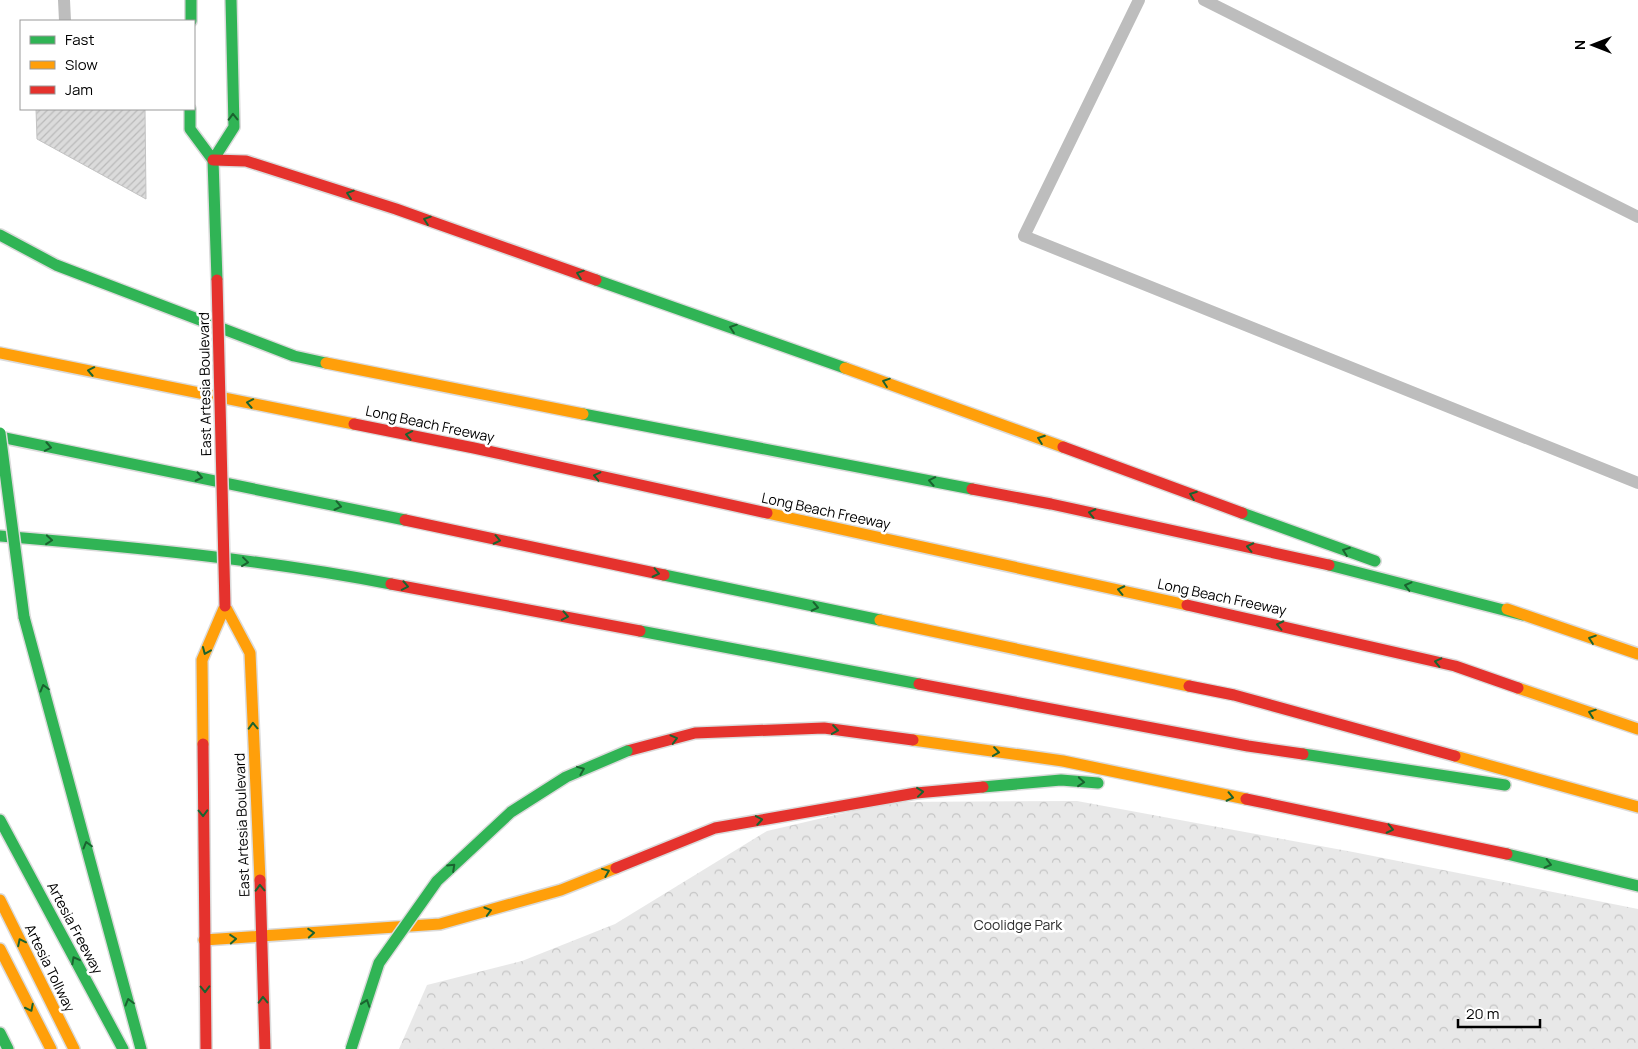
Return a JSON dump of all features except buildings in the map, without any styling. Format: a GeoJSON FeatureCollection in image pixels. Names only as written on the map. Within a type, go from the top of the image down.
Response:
{"type":"FeatureCollection","features":[{"type":"Feature","properties":{"kind":"main road"},"geometry":{"type":"LineString","coordinates":[[191,0],[191,20]]}},
{"type":"Feature","properties":{"kind":"main road"},"geometry":{"type":"LineString","coordinates":[[213,160],[234,127],[231,0]]}},
{"type":"Feature","properties":{"kind":"main road"},"geometry":{"type":"LineString","coordinates":[[190,110],[190,129],[213,160]]}},
{"type":"Feature","properties":{"kind":"main road"},"geometry":{"type":"LineString","coordinates":[[213,160],[246,161],[396,209],[932,399],[1385,565]]}},
{"type":"Feature","properties":{"kind":"main road","name":"East Artesia Boulevard"},"geometry":{"type":"LineString","coordinates":[[206,1049],[202,660],[225,606],[213,160]]}},
{"type":"Feature","properties":{"kind":"main road"},"geometry":{"type":"LineString","coordinates":[[0,235],[56,265],[294,356],[392,377],[1051,504],[1296,557],[1523,615]]}},
{"type":"Feature","properties":{"kind":"main road","name":"Long Beach Freeway"},"geometry":{"type":"LineString","coordinates":[[0,352],[474,448],[1446,663],[1638,729]]}},
{"type":"Feature","properties":{"kind":"main road"},"geometry":{"type":"LineString","coordinates":[[206,379],[235,385]]}},
{"type":"Feature","properties":{"kind":"main road"},"geometry":{"type":"LineString","coordinates":[[417,424],[474,448]]}},
{"type":"Feature","properties":{"kind":"main road"},"geometry":{"type":"LineString","coordinates":[[0,433],[24,617],[141,1049]]}},
{"type":"Feature","properties":{"kind":"main road"},"geometry":{"type":"LineString","coordinates":[[0,437],[290,496],[1234,695],[1633,806]]}},
{"type":"Feature","properties":{"kind":"main road"},"geometry":{"type":"LineString","coordinates":[[0,536],[125,547],[342,574],[1248,746],[1512,786]]}},
{"type":"Feature","properties":{"kind":"main road"},"geometry":{"type":"LineString","coordinates":[[1412,575],[1638,654]]}},
{"type":"Feature","properties":{"kind":"main road","name":"East Artesia Boulevard"},"geometry":{"type":"LineString","coordinates":[[225,606],[250,653],[265,1049]]}},
{"type":"Feature","properties":{"kind":"main road"},"geometry":{"type":"LineString","coordinates":[[351,1049],[379,963],[437,881],[511,812],[566,776],[627,751],[695,733],[824,728],[1063,761],[1485,849],[1638,886]]}},
{"type":"Feature","properties":{"kind":"main road"},"geometry":{"type":"LineString","coordinates":[[204,940],[440,924],[561,890],[715,828],[916,792],[1062,780],[1108,784]]}},
{"type":"Feature","properties":{"kind":"main road"},"geometry":{"type":"LineString","coordinates":[[1127,786],[1211,793]]}},
{"type":"Feature","properties":{"kind":"main road"},"geometry":{"type":"LineString","coordinates":[[1531,789],[1633,806]]}},
{"type":"Feature","properties":{"kind":"main road","name":"Artesia Freeway"},"geometry":{"type":"LineString","coordinates":[[0,820],[123,1049]]}},
{"type":"Feature","properties":{"kind":"main road","name":"Artesia Tollway"},"geometry":{"type":"LineString","coordinates":[[0,900],[74,1049]]}},
{"type":"Feature","properties":{"kind":"main road"},"geometry":{"type":"LineString","coordinates":[[0,949],[51,1049]]}},
{"type":"Feature","properties":{"kind":"main road"},"geometry":{"type":"LineString","coordinates":[[0,1033],[8,1049]]}},
{"type":"Feature","properties":{"kind":"lane"},"geometry":{"type":"LineString","coordinates":[[64,0],[65,20]]}},
{"type":"Feature","properties":{"kind":"lane"},"geometry":{"type":"LineString","coordinates":[[1139,0],[1024,236],[1638,483]]}},
{"type":"Feature","properties":{"kind":"lane"},"geometry":{"type":"LineString","coordinates":[[1204,0],[1638,217]]}},
{"type":"Feature","properties":{"kind":"green space","name":"Coolidge Park"},"geometry":{"type":"Polygon","coordinates":[[[1077,801],[1353,852],[1638,909],[1638,1049],[399,1049],[427,985],[522,961],[615,924],[767,831],[891,802],[1077,801]]]}},
{"type":"Feature","properties":{"kind":"traffic: fast"},"geometry":{"type":"LineString","coordinates":[[191,0],[191,20]]}},
{"type":"Feature","properties":{"kind":"traffic: fast"},"geometry":{"type":"LineString","coordinates":[[217,280],[213,160],[234,127],[231,0]]}},
{"type":"Feature","properties":{"kind":"traffic: fast"},"geometry":{"type":"LineString","coordinates":[[190,110],[190,129],[213,160]]}},
{"type":"Feature","properties":{"kind":"traffic: fast"},"geometry":{"type":"LineString","coordinates":[[0,235],[56,265],[294,356],[326,363]]}},
{"type":"Feature","properties":{"kind":"traffic: fast"},"geometry":{"type":"LineString","coordinates":[[596,280],[845,368]]}},
{"type":"Feature","properties":{"kind":"traffic: fast"},"geometry":{"type":"LineString","coordinates":[[583,414],[972,489]]}},
{"type":"Feature","properties":{"kind":"traffic: fast"},"geometry":{"type":"LineString","coordinates":[[0,433],[24,617]]}},
{"type":"Feature","properties":{"kind":"traffic: fast"},"geometry":{"type":"LineString","coordinates":[[0,437],[405,520]]}},
{"type":"Feature","properties":{"kind":"traffic: fast"},"geometry":{"type":"LineString","coordinates":[[1242,513],[1375,561]]}},
{"type":"Feature","properties":{"kind":"traffic: fast"},"geometry":{"type":"LineString","coordinates":[[0,536],[147,549],[245,561],[391,584]]}},
{"type":"Feature","properties":{"kind":"traffic: fast"},"geometry":{"type":"LineString","coordinates":[[1329,565],[1523,615]]}},
{"type":"Feature","properties":{"kind":"traffic: fast"},"geometry":{"type":"LineString","coordinates":[[664,575],[880,620]]}},
{"type":"Feature","properties":{"kind":"traffic: fast"},"geometry":{"type":"LineString","coordinates":[[24,617],[141,1049]]}},
{"type":"Feature","properties":{"kind":"traffic: fast"},"geometry":{"type":"LineString","coordinates":[[640,631],[919,684]]}},
{"type":"Feature","properties":{"kind":"traffic: fast"},"geometry":{"type":"LineString","coordinates":[[351,1049],[379,963],[437,881],[511,812],[566,777],[627,751]]}},
{"type":"Feature","properties":{"kind":"traffic: fast"},"geometry":{"type":"LineString","coordinates":[[1303,754],[1505,785]]}},
{"type":"Feature","properties":{"kind":"traffic: fast"},"geometry":{"type":"LineString","coordinates":[[983,787],[1061,780],[1098,783]]}},
{"type":"Feature","properties":{"kind":"traffic: fast"},"geometry":{"type":"LineString","coordinates":[[0,820],[123,1049]]}},
{"type":"Feature","properties":{"kind":"traffic: fast"},"geometry":{"type":"LineString","coordinates":[[1507,854],[1638,886]]}},
{"type":"Feature","properties":{"kind":"traffic: fast"},"geometry":{"type":"LineString","coordinates":[[0,1033],[8,1049]]}},
{"type":"Feature","properties":{"kind":"traffic: slow"},"geometry":{"type":"LineString","coordinates":[[0,353],[354,424]]}},
{"type":"Feature","properties":{"kind":"traffic: slow"},"geometry":{"type":"LineString","coordinates":[[326,363],[583,414]]}},
{"type":"Feature","properties":{"kind":"traffic: slow"},"geometry":{"type":"LineString","coordinates":[[845,368],[1063,447]]}},
{"type":"Feature","properties":{"kind":"traffic: slow"},"geometry":{"type":"LineString","coordinates":[[767,513],[1187,605]]}},
{"type":"Feature","properties":{"kind":"traffic: slow"},"geometry":{"type":"LineString","coordinates":[[225,606],[250,653],[260,880]]}},
{"type":"Feature","properties":{"kind":"traffic: slow"},"geometry":{"type":"LineString","coordinates":[[203,744],[202,660],[225,606]]}},
{"type":"Feature","properties":{"kind":"traffic: slow"},"geometry":{"type":"LineString","coordinates":[[1507,609],[1638,654]]}},
{"type":"Feature","properties":{"kind":"traffic: slow"},"geometry":{"type":"LineString","coordinates":[[880,620],[1189,686]]}},
{"type":"Feature","properties":{"kind":"traffic: slow"},"geometry":{"type":"LineString","coordinates":[[1518,688],[1638,729]]}},
{"type":"Feature","properties":{"kind":"traffic: slow"},"geometry":{"type":"LineString","coordinates":[[913,740],[1063,761],[1246,799]]}},
{"type":"Feature","properties":{"kind":"traffic: slow"},"geometry":{"type":"LineString","coordinates":[[1455,756],[1638,807]]}},
{"type":"Feature","properties":{"kind":"traffic: slow"},"geometry":{"type":"LineString","coordinates":[[204,940],[440,924],[561,890],[616,868]]}},
{"type":"Feature","properties":{"kind":"traffic: slow"},"geometry":{"type":"LineString","coordinates":[[0,900],[74,1049]]}},
{"type":"Feature","properties":{"kind":"traffic: slow"},"geometry":{"type":"LineString","coordinates":[[0,949],[51,1049]]}},
{"type":"Feature","properties":{"kind":"traffic: jam"},"geometry":{"type":"LineString","coordinates":[[213,160],[246,161],[396,209],[596,280]]}},
{"type":"Feature","properties":{"kind":"traffic: jam"},"geometry":{"type":"LineString","coordinates":[[217,280],[225,606]]}},
{"type":"Feature","properties":{"kind":"traffic: jam"},"geometry":{"type":"LineString","coordinates":[[354,424],[474,448],[767,513]]}},
{"type":"Feature","properties":{"kind":"traffic: jam"},"geometry":{"type":"LineString","coordinates":[[1063,447],[1242,513]]}},
{"type":"Feature","properties":{"kind":"traffic: jam"},"geometry":{"type":"LineString","coordinates":[[972,489],[1051,504],[1329,565]]}},
{"type":"Feature","properties":{"kind":"traffic: jam"},"geometry":{"type":"LineString","coordinates":[[405,520],[664,575]]}},
{"type":"Feature","properties":{"kind":"traffic: jam"},"geometry":{"type":"LineString","coordinates":[[391,584],[640,631]]}},
{"type":"Feature","properties":{"kind":"traffic: jam"},"geometry":{"type":"LineString","coordinates":[[1187,605],[1455,666],[1518,688]]}},
{"type":"Feature","properties":{"kind":"traffic: jam"},"geometry":{"type":"LineString","coordinates":[[919,684],[1248,746],[1303,754]]}},
{"type":"Feature","properties":{"kind":"traffic: jam"},"geometry":{"type":"LineString","coordinates":[[1189,686],[1234,695],[1455,756]]}},
{"type":"Feature","properties":{"kind":"traffic: jam"},"geometry":{"type":"LineString","coordinates":[[627,751],[695,733],[824,728],[913,740]]}},
{"type":"Feature","properties":{"kind":"traffic: jam"},"geometry":{"type":"LineString","coordinates":[[203,744],[206,1049]]}},
{"type":"Feature","properties":{"kind":"traffic: jam"},"geometry":{"type":"LineString","coordinates":[[616,868],[715,828],[916,793],[983,787]]}},
{"type":"Feature","properties":{"kind":"traffic: jam"},"geometry":{"type":"LineString","coordinates":[[1246,799],[1507,854]]}},
{"type":"Feature","properties":{"kind":"traffic: jam"},"geometry":{"type":"LineString","coordinates":[[260,880],[265,1049]]}}]}
